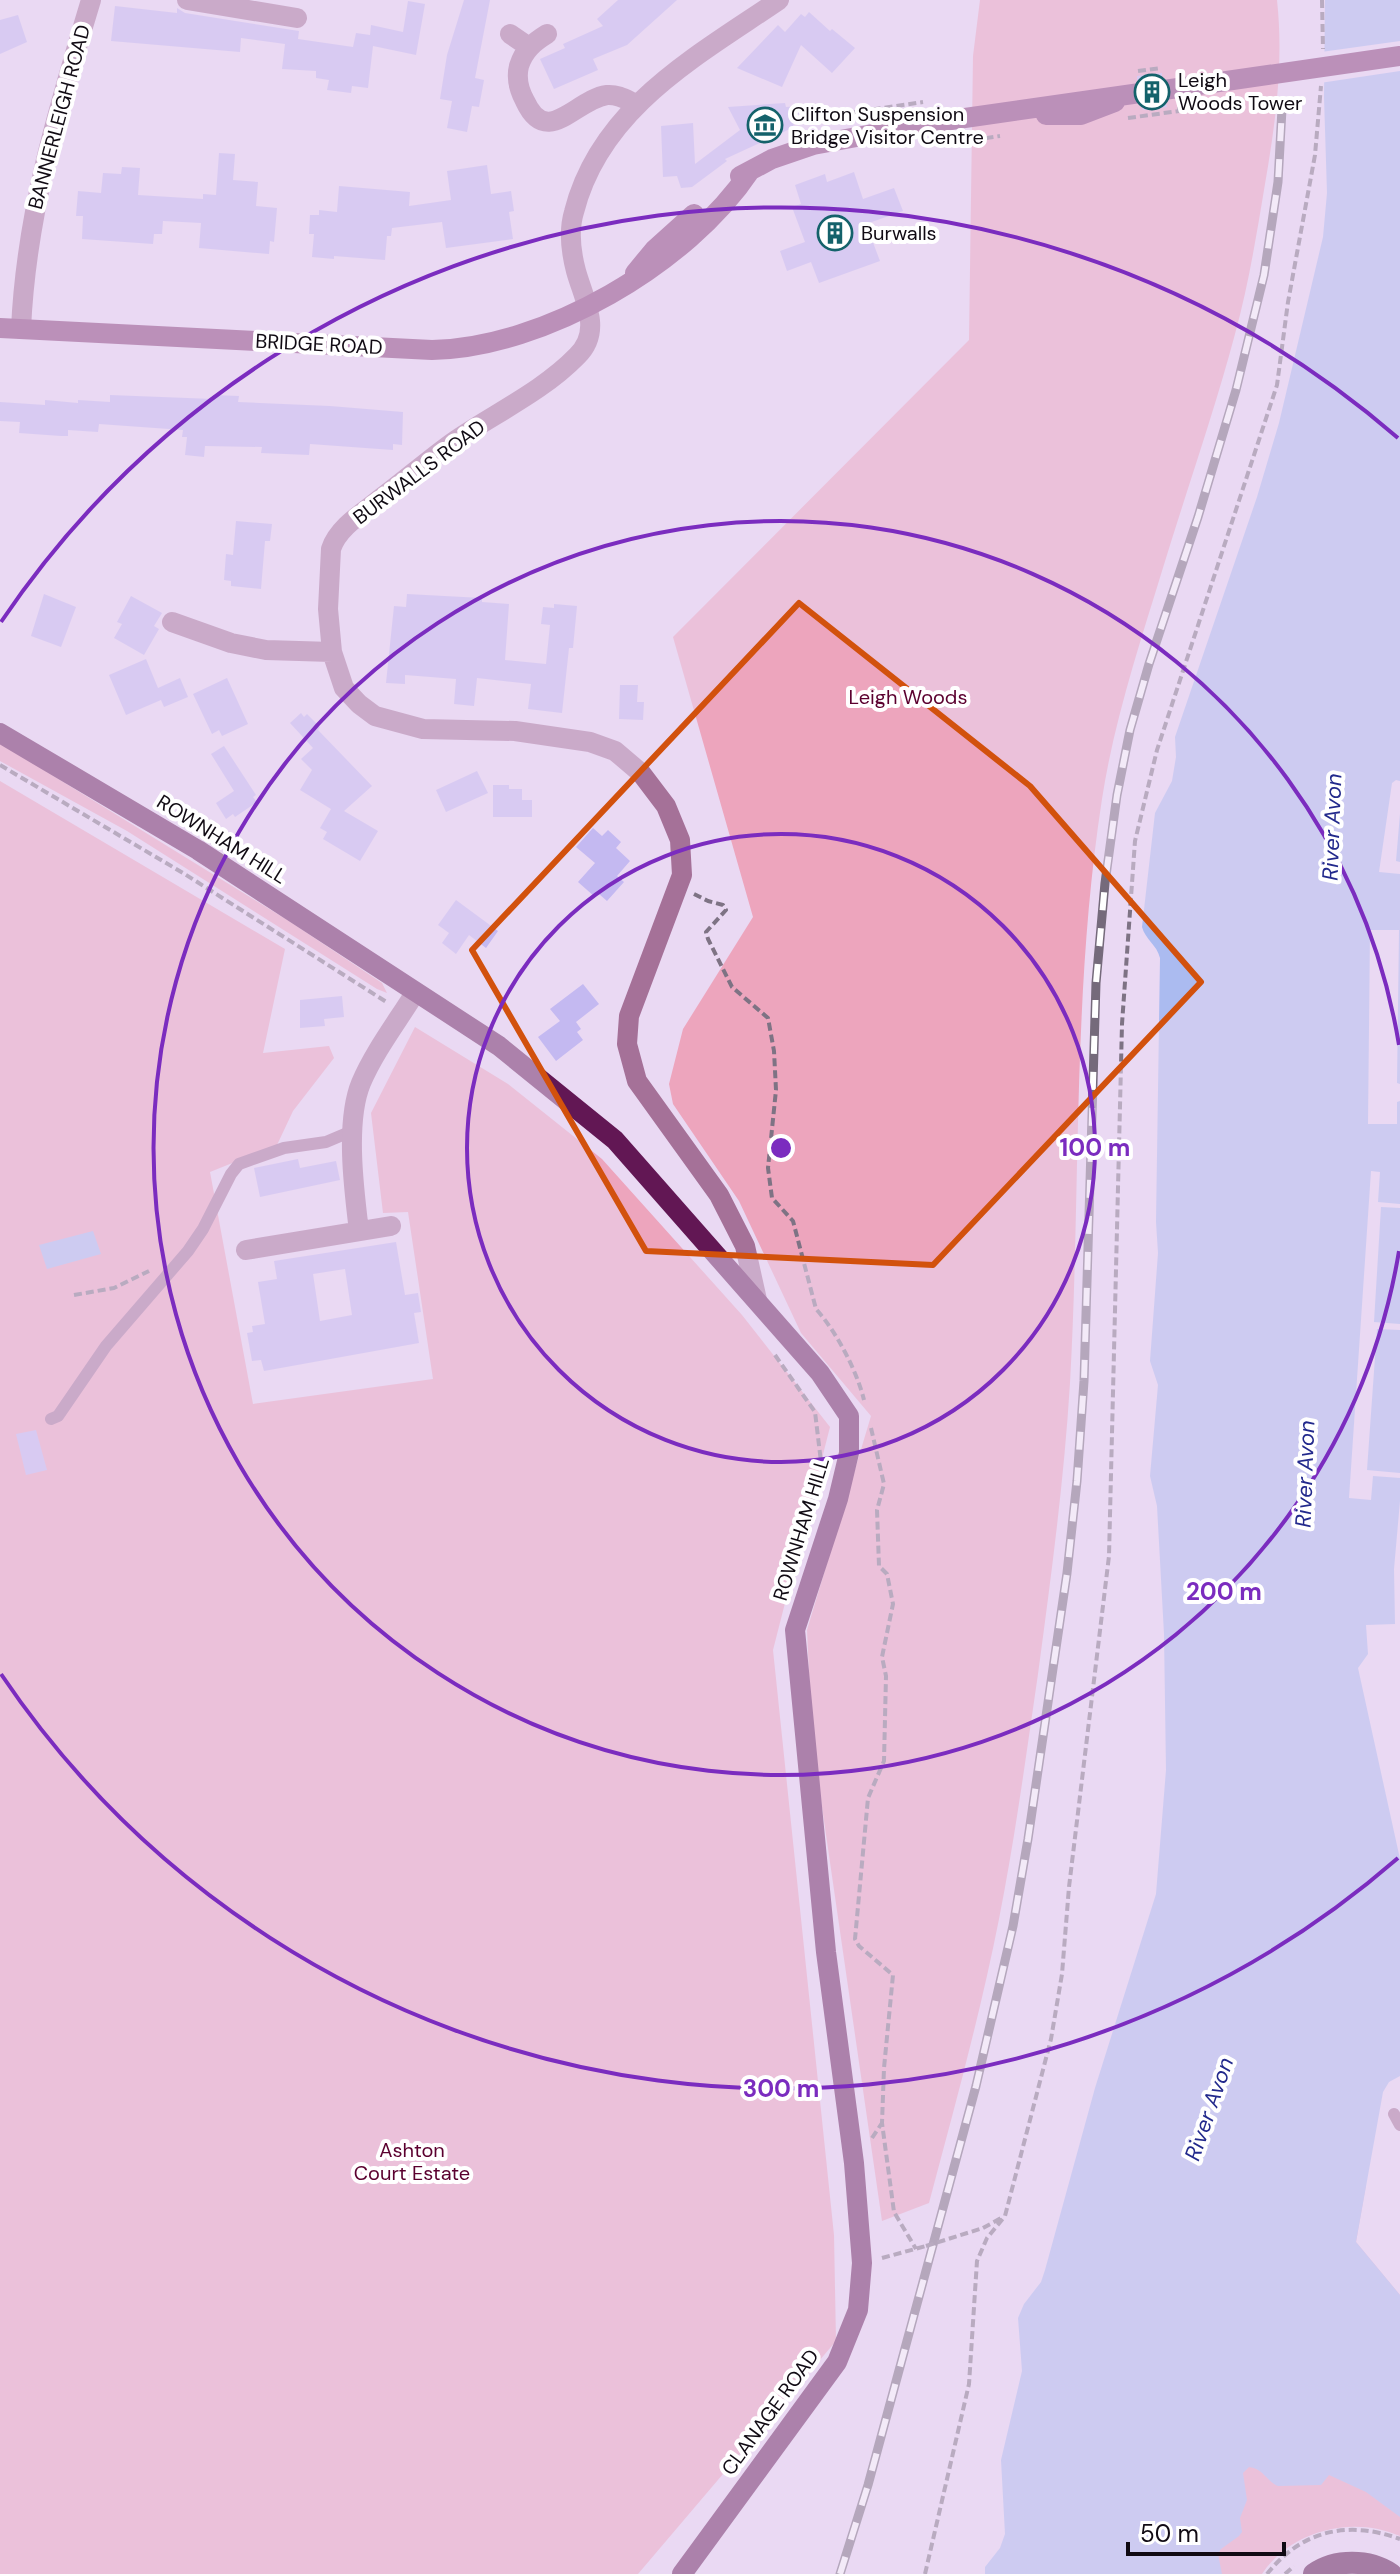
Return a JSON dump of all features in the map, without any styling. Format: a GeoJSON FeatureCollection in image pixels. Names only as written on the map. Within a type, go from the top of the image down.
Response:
{"type":"FeatureCollection","features":[{"type":"Feature","properties":{"kind":"highway"},"geometry":{"type":"LineString","coordinates":[[1314,2574],[1324,2567],[1346,2562],[1383,2569],[1391,2574]]}},
{"type":"Feature","properties":{"kind":"main road"},"geometry":{"type":"LineString","coordinates":[[1164,90],[1400,56]]}},
{"type":"Feature","properties":{"kind":"main road","name":"BRIDGE ROAD"},"geometry":{"type":"LineString","coordinates":[[10,329],[453,350],[508,339],[589,306],[663,262],[738,189],[750,171],[772,159],[843,139],[1137,94]]}},
{"type":"Feature","properties":{"kind":"main road","name":"ROWNHAM HILL"},"geometry":{"type":"LineString","coordinates":[[0,733],[198,850],[499,1046],[615,1140],[820,1373],[849,1416],[849,1453],[842,1484],[795,1630],[826,1952],[854,2163],[862,2263]]}},
{"type":"Feature","properties":{"kind":"main road","name":"CLANAGE ROAD"},"geometry":{"type":"LineString","coordinates":[[682,2574],[837,2362],[858,2310],[862,2263]]}},
{"type":"Feature","properties":{"kind":"street","name":"BANNERLEIGH ROAD"},"geometry":{"type":"LineString","coordinates":[[10,329],[53,124],[91,0]]}},
{"type":"Feature","properties":{"kind":"street"},"geometry":{"type":"LineString","coordinates":[[187,0],[297,18]]}},
{"type":"Feature","properties":{"kind":"street"},"geometry":{"type":"LineString","coordinates":[[589,306],[571,247],[573,212],[585,178],[599,152],[636,104],[675,70],[779,0]]}},
{"type":"Feature","properties":{"kind":"street"},"geometry":{"type":"LineString","coordinates":[[510,34],[529,47]]}},
{"type":"Feature","properties":{"kind":"street"},"geometry":{"type":"LineString","coordinates":[[547,34],[529,47],[522,58],[518,78],[525,103],[539,121],[554,122],[606,95],[620,96],[636,104]]}},
{"type":"Feature","properties":{"kind":"street","name":"BURWALLS ROAD"},"geometry":{"type":"LineString","coordinates":[[589,306],[591,322],[588,342],[577,357],[545,382],[453,442],[350,523],[332,544],[328,609],[332,652],[347,692],[375,716],[423,729],[515,731],[590,742],[615,751],[641,773],[666,806],[680,840],[682,875],[629,1016],[627,1044],[637,1081],[719,1195],[745,1246],[757,1300]]}},
{"type":"Feature","properties":{"kind":"street"},"geometry":{"type":"LineString","coordinates":[[172,622],[231,643],[266,650],[332,652]]}},
{"type":"Feature","properties":{"kind":"street"},"geometry":{"type":"LineString","coordinates":[[359,1231],[352,1131],[360,1085],[415,993]]}},
{"type":"Feature","properties":{"kind":"street"},"geometry":{"type":"LineString","coordinates":[[246,1250],[391,1226]]}},
{"type":"Feature","properties":{"kind":"lane"},"geometry":{"type":"LineString","coordinates":[[51,1419],[58,1416],[106,1346],[203,1229],[239,1164],[284,1148],[326,1142],[352,1131]]}},
{"type":"Feature","properties":{"kind":"path"},"geometry":{"type":"LineString","coordinates":[[1322,0],[1323,51]]}},
{"type":"Feature","properties":{"kind":"path"},"geometry":{"type":"LineString","coordinates":[[925,2574],[969,2384],[977,2261],[987,2238],[1005,2216],[1051,2039],[1062,1974],[1069,1887],[1109,1556],[1122,1024],[1135,841],[1157,750],[1277,385],[1288,302],[1315,155],[1322,79]]}},
{"type":"Feature","properties":{"kind":"path"},"geometry":{"type":"LineString","coordinates":[[0,765],[183,873],[403,1012]]}},
{"type":"Feature","properties":{"kind":"path"},"geometry":{"type":"LineString","coordinates":[[74,1295],[114,1288],[143,1272],[175,1266]]}},
{"type":"Feature","properties":{"kind":"path"},"geometry":{"type":"LineString","coordinates":[[767,1343],[815,1412],[821,1462],[808,1521]]}},
{"type":"Feature","properties":{"kind":"path"},"geometry":{"type":"LineString","coordinates":[[862,2263],[983,2228],[1005,2216]]}},
{"type":"Feature","properties":{"kind":"path"},"geometry":{"type":"LineString","coordinates":[[1267,2574],[1305,2541],[1324,2532],[1373,2531],[1400,2539]]}},
{"type":"Feature","properties":{"kind":"highlighted area"},"geometry":{"type":"Polygon","coordinates":[[[799,603],[1030,786],[1201,982],[933,1265],[646,1251],[472,950],[799,603]]]}},
{"type":"Feature","properties":{"kind":"green space","name":"Leigh Woods"},"geometry":{"type":"Polygon","coordinates":[[[980,0],[1277,0],[1279,72],[1268,166],[1240,316],[1128,684],[1102,799],[1086,944],[1070,1383],[1064,1456],[1038,1674],[1005,1889],[975,2026],[929,2203],[882,2221],[812,1738],[807,1630],[871,1416],[801,1333],[739,1201],[673,1104],[669,1084],[683,1029],[753,917],[673,637],[969,340],[973,56],[980,0]]]}},
{"type":"Feature","properties":{"kind":"green space"},"geometry":{"type":"Polygon","coordinates":[[[0,743],[289,921],[382,983],[387,993],[127,831],[0,761],[0,743]]]}},
{"type":"Feature","properties":{"kind":"green space","name":"Ashton Court Estate"},"geometry":{"type":"Polygon","coordinates":[[[0,781],[285,949],[263,1053],[329,1046],[334,1058],[293,1111],[277,1145],[210,1172],[253,1404],[433,1379],[408,1212],[383,1213],[371,1113],[415,1027],[508,1084],[602,1159],[742,1315],[830,1427],[773,1650],[834,2235],[836,2341],[638,2574],[0,2574],[0,781]]]}},
{"type":"Feature","properties":{"kind":"green space"},"geometry":{"type":"Polygon","coordinates":[[[1366,2185],[1356,2242],[1400,2295],[1400,2536],[1363,2527],[1343,2527],[1306,2537],[1274,2559],[1262,2574],[1149,2574],[1366,2185]]]}},
{"type":"Feature","properties":{"kind":"water","name":"River Avon"},"geometry":{"type":"Polygon","coordinates":[[[1325,0],[1400,0],[1400,1501],[1394,1569],[1395,1624],[1366,1625],[1368,1654],[1358,1668],[1400,1859],[1400,2076],[1389,2082],[1383,2092],[1356,2242],[1400,2295],[1400,2517],[1366,2492],[1329,2475],[1321,2485],[1278,2486],[1258,2470],[1249,2467],[1243,2473],[1247,2500],[1240,2518],[1242,2532],[1218,2554],[1222,2574],[985,2574],[985,2567],[1000,2548],[1005,2534],[1001,2460],[1022,2371],[1018,2318],[1045,2270],[1095,2088],[1156,1894],[1166,1770],[1164,1634],[1157,1506],[1150,1476],[1158,1385],[1150,1361],[1158,1253],[1160,958],[1142,927],[1155,813],[1172,781],[1175,737],[1279,423],[1323,237],[1327,193],[1325,0]]]}},
{"type":"Feature","properties":{"kind":"water"},"geometry":{"type":"Polygon","coordinates":[[[93,1231],[101,1254],[47,1269],[39,1245],[93,1231]]]}},
{"type":"Feature","properties":{"kind":"pier"},"geometry":{"type":"Polygon","coordinates":[[[1400,41],[1400,71],[1320,83],[1321,52],[1400,41]]]}},
{"type":"Feature","properties":{"kind":"pier"},"geometry":{"type":"Polygon","coordinates":[[[1400,781],[1396,861],[1400,862],[1400,874],[1379,872],[1392,783],[1400,781]]]}},
{"type":"Feature","properties":{"kind":"pier"},"geometry":{"type":"Polygon","coordinates":[[[1370,930],[1399,930],[1397,1083],[1400,1084],[1400,1101],[1397,1102],[1397,1124],[1368,1124],[1370,930]]]}},
{"type":"Feature","properties":{"kind":"pier"},"geometry":{"type":"Polygon","coordinates":[[[1371,1171],[1380,1172],[1378,1202],[1400,1204],[1400,1208],[1381,1207],[1374,1322],[1400,1324],[1400,1330],[1377,1329],[1367,1470],[1400,1473],[1400,1478],[1373,1476],[1371,1500],[1349,1498],[1371,1171]]]}},
{"type":"Feature","properties":{"kind":"building"},"geometry":{"type":"Polygon","coordinates":[[[464,0],[490,0],[475,78],[484,80],[479,107],[472,106],[467,132],[447,128],[452,101],[440,99],[447,55],[464,0]]]}},
{"type":"Feature","properties":{"kind":"building"},"geometry":{"type":"Polygon","coordinates":[[[618,0],[677,0],[627,45],[593,59],[598,70],[554,89],[540,59],[565,48],[563,44],[603,26],[597,19],[618,0]]]}},
{"type":"Feature","properties":{"kind":"building"},"geometry":{"type":"Polygon","coordinates":[[[408,1],[425,4],[416,55],[373,46],[368,88],[352,86],[351,93],[327,90],[329,80],[316,78],[316,71],[282,69],[285,44],[241,38],[240,52],[111,41],[115,6],[177,13],[177,8],[185,13],[299,31],[298,39],[353,47],[356,33],[370,35],[371,25],[403,32],[408,1]]]}},
{"type":"Feature","properties":{"kind":"building"},"geometry":{"type":"Polygon","coordinates":[[[809,12],[855,48],[832,73],[801,45],[782,87],[737,68],[778,25],[785,32],[801,14],[805,17],[809,12]]]}},
{"type":"Feature","properties":{"kind":"building"},"geometry":{"type":"Polygon","coordinates":[[[18,15],[27,42],[0,54],[0,20],[18,15]]]}},
{"type":"Feature","properties":{"kind":"building"},"geometry":{"type":"Polygon","coordinates":[[[1162,73],[1152,88],[1146,81],[1137,80],[1137,76],[1162,73]]]}},
{"type":"Feature","properties":{"kind":"building"},"geometry":{"type":"Polygon","coordinates":[[[1152,95],[1158,102],[1166,103],[1167,107],[1143,110],[1142,106],[1149,103],[1152,95]]]}},
{"type":"Feature","properties":{"kind":"building"},"geometry":{"type":"Polygon","coordinates":[[[785,103],[786,107],[802,106],[792,128],[725,159],[727,161],[692,187],[681,188],[677,176],[663,177],[661,126],[693,123],[695,164],[740,130],[728,107],[785,103]]]}},
{"type":"Feature","properties":{"kind":"building"},"geometry":{"type":"Polygon","coordinates":[[[219,153],[235,154],[233,180],[258,182],[256,206],[277,208],[274,242],[270,241],[269,254],[199,248],[201,223],[163,221],[162,234],[154,234],[153,244],[82,239],[83,216],[76,216],[78,191],[101,193],[103,173],[121,174],[122,167],[140,168],[138,195],[203,199],[203,194],[216,195],[219,153]]]}},
{"type":"Feature","properties":{"kind":"building"},"geometry":{"type":"Polygon","coordinates":[[[487,165],[491,194],[511,191],[514,211],[509,212],[513,239],[446,248],[442,222],[392,228],[391,236],[387,236],[385,260],[312,257],[314,234],[309,234],[310,215],[319,215],[319,210],[337,212],[339,186],[410,192],[409,206],[451,200],[447,171],[487,165]]]}},
{"type":"Feature","properties":{"kind":"building","name":"Burwalls"},"geometry":{"type":"Polygon","coordinates":[[[854,172],[863,199],[894,188],[903,211],[866,224],[880,261],[819,283],[811,262],[787,271],[780,251],[805,242],[792,207],[801,204],[795,185],[825,174],[827,182],[854,172]]]}},
{"type":"Feature","properties":{"kind":"building"},"geometry":{"type":"Polygon","coordinates":[[[110,395],[213,399],[213,395],[239,396],[238,402],[403,412],[402,445],[393,444],[393,450],[310,444],[309,455],[261,453],[262,447],[205,446],[204,457],[185,455],[187,437],[182,437],[183,430],[99,424],[98,432],[68,430],[68,436],[61,436],[19,433],[20,422],[0,421],[0,402],[45,405],[45,400],[110,402],[110,395]]]}},
{"type":"Feature","properties":{"kind":"building"},"geometry":{"type":"Polygon","coordinates":[[[236,521],[272,524],[270,541],[265,541],[261,589],[231,586],[231,581],[224,580],[226,554],[233,555],[236,521]]]}},
{"type":"Feature","properties":{"kind":"building"},"geometry":{"type":"Polygon","coordinates":[[[44,594],[76,607],[61,647],[31,636],[44,594]]]}},
{"type":"Feature","properties":{"kind":"building"},"geometry":{"type":"Polygon","coordinates":[[[407,594],[482,598],[482,602],[509,604],[505,660],[546,664],[550,625],[541,624],[543,607],[554,608],[554,604],[577,606],[562,713],[528,709],[531,684],[477,678],[474,706],[454,704],[456,679],[405,675],[405,684],[386,683],[394,606],[406,607],[407,594]]]}},
{"type":"Feature","properties":{"kind":"building"},"geometry":{"type":"Polygon","coordinates":[[[131,596],[162,613],[154,626],[159,629],[144,655],[114,638],[122,624],[117,622],[131,596]]]}},
{"type":"Feature","properties":{"kind":"building"},"geometry":{"type":"Polygon","coordinates":[[[146,659],[158,688],[180,678],[188,697],[164,707],[161,700],[126,715],[109,675],[146,659]]]}},
{"type":"Feature","properties":{"kind":"building"},"geometry":{"type":"Polygon","coordinates":[[[227,678],[248,724],[222,736],[219,730],[212,734],[193,694],[227,678]]]}},
{"type":"Feature","properties":{"kind":"building"},"geometry":{"type":"Polygon","coordinates":[[[620,685],[638,685],[637,702],[644,702],[643,720],[619,719],[620,685]]]}},
{"type":"Feature","properties":{"kind":"building"},"geometry":{"type":"Polygon","coordinates":[[[301,713],[304,717],[307,714],[320,727],[318,730],[372,786],[344,811],[378,831],[360,861],[323,839],[327,832],[320,828],[331,809],[300,790],[312,770],[301,759],[313,748],[290,723],[301,713]]]}},
{"type":"Feature","properties":{"kind":"building"},"geometry":{"type":"Polygon","coordinates":[[[224,746],[256,795],[253,797],[257,802],[235,817],[233,814],[226,819],[216,803],[234,791],[211,754],[224,746]]]}},
{"type":"Feature","properties":{"kind":"building"},"geometry":{"type":"Polygon","coordinates":[[[477,771],[488,793],[446,812],[436,790],[477,771]]]}},
{"type":"Feature","properties":{"kind":"building"},"geometry":{"type":"Polygon","coordinates":[[[493,785],[522,789],[522,800],[532,800],[532,817],[493,817],[493,785]]]}},
{"type":"Feature","properties":{"kind":"building"},"geometry":{"type":"Polygon","coordinates":[[[593,828],[602,836],[608,830],[621,842],[616,848],[630,861],[617,876],[624,882],[607,901],[599,894],[595,897],[578,882],[595,863],[576,847],[593,828]]]}},
{"type":"Feature","properties":{"kind":"building"},"geometry":{"type":"Polygon","coordinates":[[[456,900],[498,931],[486,948],[469,935],[456,954],[442,943],[449,933],[438,925],[456,900]]]}},
{"type":"Feature","properties":{"kind":"building"},"geometry":{"type":"Polygon","coordinates":[[[583,984],[599,1004],[576,1022],[581,1029],[577,1032],[583,1040],[556,1061],[538,1037],[560,1021],[550,1009],[583,984]]]}},
{"type":"Feature","properties":{"kind":"building"},"geometry":{"type":"Polygon","coordinates":[[[342,996],[344,1017],[324,1019],[325,1026],[300,1028],[300,1000],[342,996]]]}},
{"type":"Feature","properties":{"kind":"building"},"geometry":{"type":"Polygon","coordinates":[[[298,1159],[300,1168],[336,1161],[340,1180],[260,1197],[254,1168],[298,1159]]]}},
{"type":"Feature","properties":{"kind":"building"},"geometry":{"type":"Polygon","coordinates":[[[396,1242],[405,1295],[418,1293],[421,1312],[414,1313],[419,1343],[264,1371],[261,1360],[252,1361],[247,1333],[253,1332],[252,1326],[265,1324],[258,1282],[277,1279],[274,1261],[396,1242]],[[345,1269],[313,1274],[320,1321],[352,1315],[345,1269]]]}},
{"type":"Feature","properties":{"kind":"building"},"geometry":{"type":"Polygon","coordinates":[[[36,1430],[47,1470],[26,1475],[16,1434],[36,1430]]]}},
{"type":"Feature","properties":{"kind":"railway"},"geometry":{"type":"LineString","coordinates":[[840,2574],[868,2485],[976,2086],[1013,1926],[1067,1573],[1077,1481],[1084,1381],[1096,983],[1117,795],[1130,730],[1236,390],[1264,275],[1278,182],[1282,109]]}},
{"type":"Feature","properties":{"kind":"place","name":"Leigh Woods Tower"},"geometry":{"type":"Point","coordinates":[1152,92]}},
{"type":"Feature","properties":{"kind":"place","name":"Clifton Suspension Bridge Visitor Centre"},"geometry":{"type":"Point","coordinates":[765,125]}},
{"type":"Feature","properties":{"kind":"place","name":"Burwalls"},"geometry":{"type":"Point","coordinates":[835,233]}}]}
